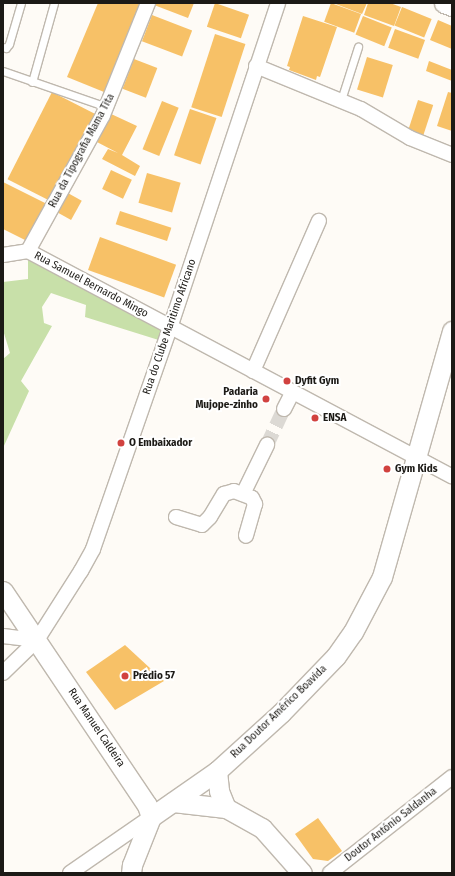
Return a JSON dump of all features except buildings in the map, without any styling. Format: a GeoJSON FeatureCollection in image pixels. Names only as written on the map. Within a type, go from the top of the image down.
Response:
{"type":"FeatureCollection","features":[{"type":"Feature","properties":{"kind":"street","name":"Rua da Tipografia Mama Tita"},"geometry":{"type":"LineString","coordinates":[[28,251],[107,107],[148,3]]}},
{"type":"Feature","properties":{"kind":"street","name":"Rua do Clube Maritimo Africano"},"geometry":{"type":"LineString","coordinates":[[3,672],[37,640],[81,571],[92,549],[171,325],[278,3]]}},
{"type":"Feature","properties":{"kind":"street"},"geometry":{"type":"LineString","coordinates":[[444,3],[452,6]]}},
{"type":"Feature","properties":{"kind":"street"},"geometry":{"type":"LineString","coordinates":[[256,66],[341,100],[375,116],[410,138],[452,155]]}},
{"type":"Feature","properties":{"kind":"street"},"geometry":{"type":"LineString","coordinates":[[253,372],[319,221]]}},
{"type":"Feature","properties":{"kind":"street"},"geometry":{"type":"LineString","coordinates":[[3,255],[28,251]]}},
{"type":"Feature","properties":{"kind":"street","name":"Rua Samuel Bernardo Mingo"},"geometry":{"type":"LineString","coordinates":[[28,251],[149,316],[171,325],[253,372],[416,459],[452,476]]}},
{"type":"Feature","properties":{"kind":"street","name":"Rua Doutor Américo Boavida"},"geometry":{"type":"LineString","coordinates":[[151,817],[217,771],[308,687],[336,656],[353,632],[382,577],[452,331]]}},
{"type":"Feature","properties":{"kind":"street"},"geometry":{"type":"LineString","coordinates":[[284,409],[292,393]]}},
{"type":"Feature","properties":{"kind":"street"},"geometry":{"type":"LineString","coordinates":[[243,494],[267,445]]}},
{"type":"Feature","properties":{"kind":"street"},"geometry":{"type":"LineString","coordinates":[[176,517],[202,524],[210,517],[224,494],[234,491],[252,498],[255,504],[246,536]]}},
{"type":"Feature","properties":{"kind":"street","name":"Rua Manuel Caldeira"},"geometry":{"type":"LineString","coordinates":[[3,591],[140,793],[151,817]]}},
{"type":"Feature","properties":{"kind":"street"},"geometry":{"type":"LineString","coordinates":[[3,636],[37,640]]}},
{"type":"Feature","properties":{"kind":"street"},"geometry":{"type":"LineString","coordinates":[[217,771],[219,791],[226,808]]}},
{"type":"Feature","properties":{"kind":"street","name":"Doutor António Saldanha"},"geometry":{"type":"LineString","coordinates":[[330,873],[452,777]]}},
{"type":"Feature","properties":{"kind":"street"},"geometry":{"type":"LineString","coordinates":[[173,802],[226,808],[262,828],[302,873]]}},
{"type":"Feature","properties":{"kind":"street"},"geometry":{"type":"LineString","coordinates":[[70,873],[151,817]]}},
{"type":"Feature","properties":{"kind":"street"},"geometry":{"type":"LineString","coordinates":[[131,873],[132,865],[151,817]]}},
{"type":"Feature","properties":{"kind":"lane"},"geometry":{"type":"LineString","coordinates":[[3,47],[6,48],[9,44],[21,3]]}},
{"type":"Feature","properties":{"kind":"lane"},"geometry":{"type":"LineString","coordinates":[[32,82],[54,3]]}},
{"type":"Feature","properties":{"kind":"lane"},"geometry":{"type":"LineString","coordinates":[[341,100],[358,47]]}},
{"type":"Feature","properties":{"kind":"lane"},"geometry":{"type":"LineString","coordinates":[[3,71],[107,107]]}},
{"type":"Feature","properties":{"kind":"green space"},"geometry":{"type":"Polygon","coordinates":[[[28,251],[171,325],[165,342],[85,317],[86,305],[51,293],[42,307],[44,323],[52,326],[21,381],[29,391],[3,448],[3,359],[10,353],[3,330],[3,282],[28,279],[28,251]]]}},
{"type":"Feature","properties":{"kind":"tunnel"},"geometry":{"type":"LineString","coordinates":[[267,445],[284,409]]}},
{"type":"Feature","properties":{"kind":"place","name":"Dyfit Gym"},"geometry":{"type":"Point","coordinates":[287,381]}},
{"type":"Feature","properties":{"kind":"place","name":"Padaria Mujope-zinho"},"geometry":{"type":"Point","coordinates":[266,399]}},
{"type":"Feature","properties":{"kind":"place","name":"ENSA"},"geometry":{"type":"Point","coordinates":[315,418]}},
{"type":"Feature","properties":{"kind":"place","name":"O Embaixador"},"geometry":{"type":"Point","coordinates":[121,443]}},
{"type":"Feature","properties":{"kind":"place","name":"Gym Kids"},"geometry":{"type":"Point","coordinates":[387,469]}},
{"type":"Feature","properties":{"kind":"place","name":"Prédio 57"},"geometry":{"type":"Point","coordinates":[125,676]}}]}
